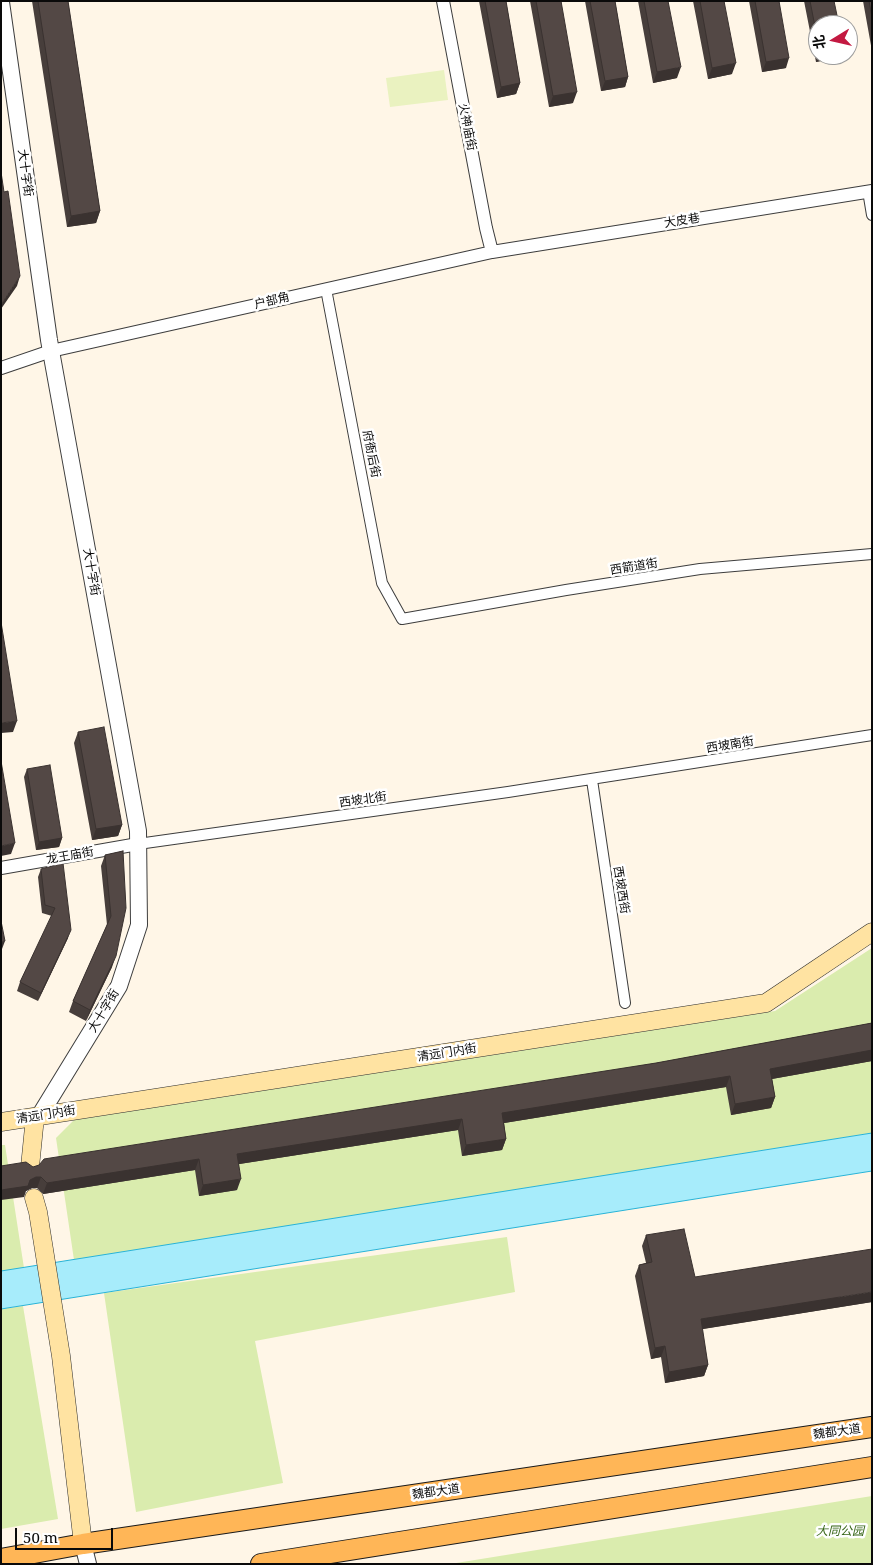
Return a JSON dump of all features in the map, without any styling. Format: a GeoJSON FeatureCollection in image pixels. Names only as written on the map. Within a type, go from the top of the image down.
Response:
{"type":"FeatureCollection","features":[{"type":"Feature","properties":{"kind":"main road","name":"清远门内街"},"geometry":{"type":"LineString","coordinates":[[1,1122],[766,1003],[872,932]]}},
{"type":"Feature","properties":{"kind":"main road"},"geometry":{"type":"LineString","coordinates":[[30,1167],[35,1117]]}},
{"type":"Feature","properties":{"kind":"main road"},"geometry":{"type":"LineString","coordinates":[[36,1205],[61,1356],[83,1544]]}},
{"type":"Feature","properties":{"kind":"main road","name":"魏都大道"},"geometry":{"type":"LineString","coordinates":[[1,1559],[83,1544],[872,1427]]}},
{"type":"Feature","properties":{"kind":"main road"},"geometry":{"type":"LineString","coordinates":[[261,1564],[872,1467]]}},
{"type":"Feature","properties":{"kind":"street","name":"火神庙街"},"geometry":{"type":"LineString","coordinates":[[443,1],[492,252]]}},
{"type":"Feature","properties":{"kind":"street","name":"大十字街"},"geometry":{"type":"LineString","coordinates":[[1,2],[51,351],[138,831],[139,925],[119,986],[40,1115],[35,1117]]}},
{"type":"Feature","properties":{"kind":"street","name":"大皮巷"},"geometry":{"type":"LineString","coordinates":[[492,252],[870,191]]}},
{"type":"Feature","properties":{"kind":"street"},"geometry":{"type":"LineString","coordinates":[[870,191],[872,215]]}},
{"type":"Feature","properties":{"kind":"street","name":"户部角"},"geometry":{"type":"LineString","coordinates":[[1,368],[51,351],[492,252]]}},
{"type":"Feature","properties":{"kind":"street","name":"府衙后街"},"geometry":{"type":"LineString","coordinates":[[326,289],[382,583],[402,620]]}},
{"type":"Feature","properties":{"kind":"street","name":"西箭道街"},"geometry":{"type":"LineString","coordinates":[[402,620],[700,569],[872,554]]}},
{"type":"Feature","properties":{"kind":"street","name":"西坡南街"},"geometry":{"type":"LineString","coordinates":[[592,780],[872,735]]}},
{"type":"Feature","properties":{"kind":"street","name":"西坡北街"},"geometry":{"type":"LineString","coordinates":[[138,844],[592,780]]}},
{"type":"Feature","properties":{"kind":"street","name":"西坡西街"},"geometry":{"type":"LineString","coordinates":[[592,780],[625,1003]]}},
{"type":"Feature","properties":{"kind":"street","name":"龙王庙街"},"geometry":{"type":"LineString","coordinates":[[1,868],[138,844]]}},
{"type":"Feature","properties":{"kind":"street"},"geometry":{"type":"LineString","coordinates":[[83,1544],[88,1564]]}},
{"type":"Feature","properties":{"kind":"green space"},"geometry":{"type":"Polygon","coordinates":[[[444,70],[448,100],[390,107],[386,78],[444,70]]]}},
{"type":"Feature","properties":{"kind":"green space"},"geometry":{"type":"Polygon","coordinates":[[[872,948],[872,1133],[74,1260],[56,1138],[74,1120],[775,1011],[872,948]]]}},
{"type":"Feature","properties":{"kind":"green space"},"geometry":{"type":"Polygon","coordinates":[[[1,1145],[5,1145],[24,1268],[1,1271],[1,1145]]]}},
{"type":"Feature","properties":{"kind":"green space"},"geometry":{"type":"Polygon","coordinates":[[[507,1237],[515,1292],[255,1341],[283,1483],[136,1512],[104,1293],[507,1237]]]}},
{"type":"Feature","properties":{"kind":"green space"},"geometry":{"type":"Polygon","coordinates":[[[23,1306],[58,1519],[1,1529],[1,1309],[23,1306]]]}},
{"type":"Feature","properties":{"kind":"green space","name":"大同公园"},"geometry":{"type":"Polygon","coordinates":[[[872,1496],[872,1564],[450,1564],[872,1496]]]}},
{"type":"Feature","properties":{"kind":"water"},"geometry":{"type":"Polygon","coordinates":[[[872,1133],[872,1171],[1,1309],[1,1271],[872,1133]]]}},
{"type":"Feature","properties":{"kind":"building"},"geometry":{"type":"Polygon","coordinates":[[[38,1],[68,1],[100,211],[71,216],[38,1]]]}},
{"type":"Feature","properties":{"kind":"building"},"geometry":{"type":"Polygon","coordinates":[[[485,1],[506,1],[520,83],[501,87],[485,1]]]}},
{"type":"Feature","properties":{"kind":"building"},"geometry":{"type":"Polygon","coordinates":[[[536,1],[561,1],[577,92],[553,96],[536,1]]]}},
{"type":"Feature","properties":{"kind":"building"},"geometry":{"type":"Polygon","coordinates":[[[590,1],[615,1],[628,77],[605,81],[590,1]]]}},
{"type":"Feature","properties":{"kind":"building"},"geometry":{"type":"Polygon","coordinates":[[[644,1],[668,1],[681,67],[657,72],[644,1]]]}},
{"type":"Feature","properties":{"kind":"building"},"geometry":{"type":"Polygon","coordinates":[[[700,1],[724,1],[736,63],[712,68],[700,1]]]}},
{"type":"Feature","properties":{"kind":"building"},"geometry":{"type":"Polygon","coordinates":[[[755,1],[779,1],[789,58],[766,62],[755,1]]]}},
{"type":"Feature","properties":{"kind":"building"},"geometry":{"type":"Polygon","coordinates":[[[810,1],[834,1],[837,15],[813,15],[810,1]]]}},
{"type":"Feature","properties":{"kind":"building"},"geometry":{"type":"Polygon","coordinates":[[[869,1],[872,1],[872,17],[869,1]]]}},
{"type":"Feature","properties":{"kind":"building"},"geometry":{"type":"Polygon","coordinates":[[[1,172],[4,192],[8,191],[20,276],[1,305],[1,172]]]}},
{"type":"Feature","properties":{"kind":"building"},"geometry":{"type":"Polygon","coordinates":[[[1,622],[17,721],[1,723],[1,622]]]}},
{"type":"Feature","properties":{"kind":"building"},"geometry":{"type":"Polygon","coordinates":[[[104,727],[122,825],[96,829],[78,732],[104,727]]]}},
{"type":"Feature","properties":{"kind":"building"},"geometry":{"type":"Polygon","coordinates":[[[1,761],[15,843],[1,846],[1,761]]]}},
{"type":"Feature","properties":{"kind":"building"},"geometry":{"type":"Polygon","coordinates":[[[50,765],[62,838],[39,842],[27,769],[50,765]]]}},
{"type":"Feature","properties":{"kind":"building"},"geometry":{"type":"Polygon","coordinates":[[[123,851],[126,908],[116,956],[90,1010],[73,1001],[111,916],[105,855],[123,851]]]}},
{"type":"Feature","properties":{"kind":"building"},"geometry":{"type":"Polygon","coordinates":[[[63,863],[71,930],[41,993],[20,982],[55,908],[45,905],[41,869],[63,863]]]}},
{"type":"Feature","properties":{"kind":"building"},"geometry":{"type":"Polygon","coordinates":[[[1,921],[5,941],[1,942],[1,921]]]}},
{"type":"Feature","properties":{"kind":"building"},"geometry":{"type":"Polygon","coordinates":[[[872,1023],[872,1050],[770,1069],[775,1097],[735,1104],[730,1076],[502,1113],[506,1139],[466,1145],[462,1119],[237,1154],[241,1179],[203,1185],[199,1159],[47,1183],[41,1177],[36,1177],[30,1180],[28,1186],[1,1190],[1,1166],[26,1162],[33,1167],[39,1165],[44,1159],[656,1063],[872,1023]]]}},
{"type":"Feature","properties":{"kind":"building"},"geometry":{"type":"Polygon","coordinates":[[[684,1229],[695,1277],[872,1249],[872,1292],[701,1319],[708,1365],[669,1372],[665,1346],[655,1348],[639,1265],[652,1262],[646,1235],[684,1229]]]}}]}
